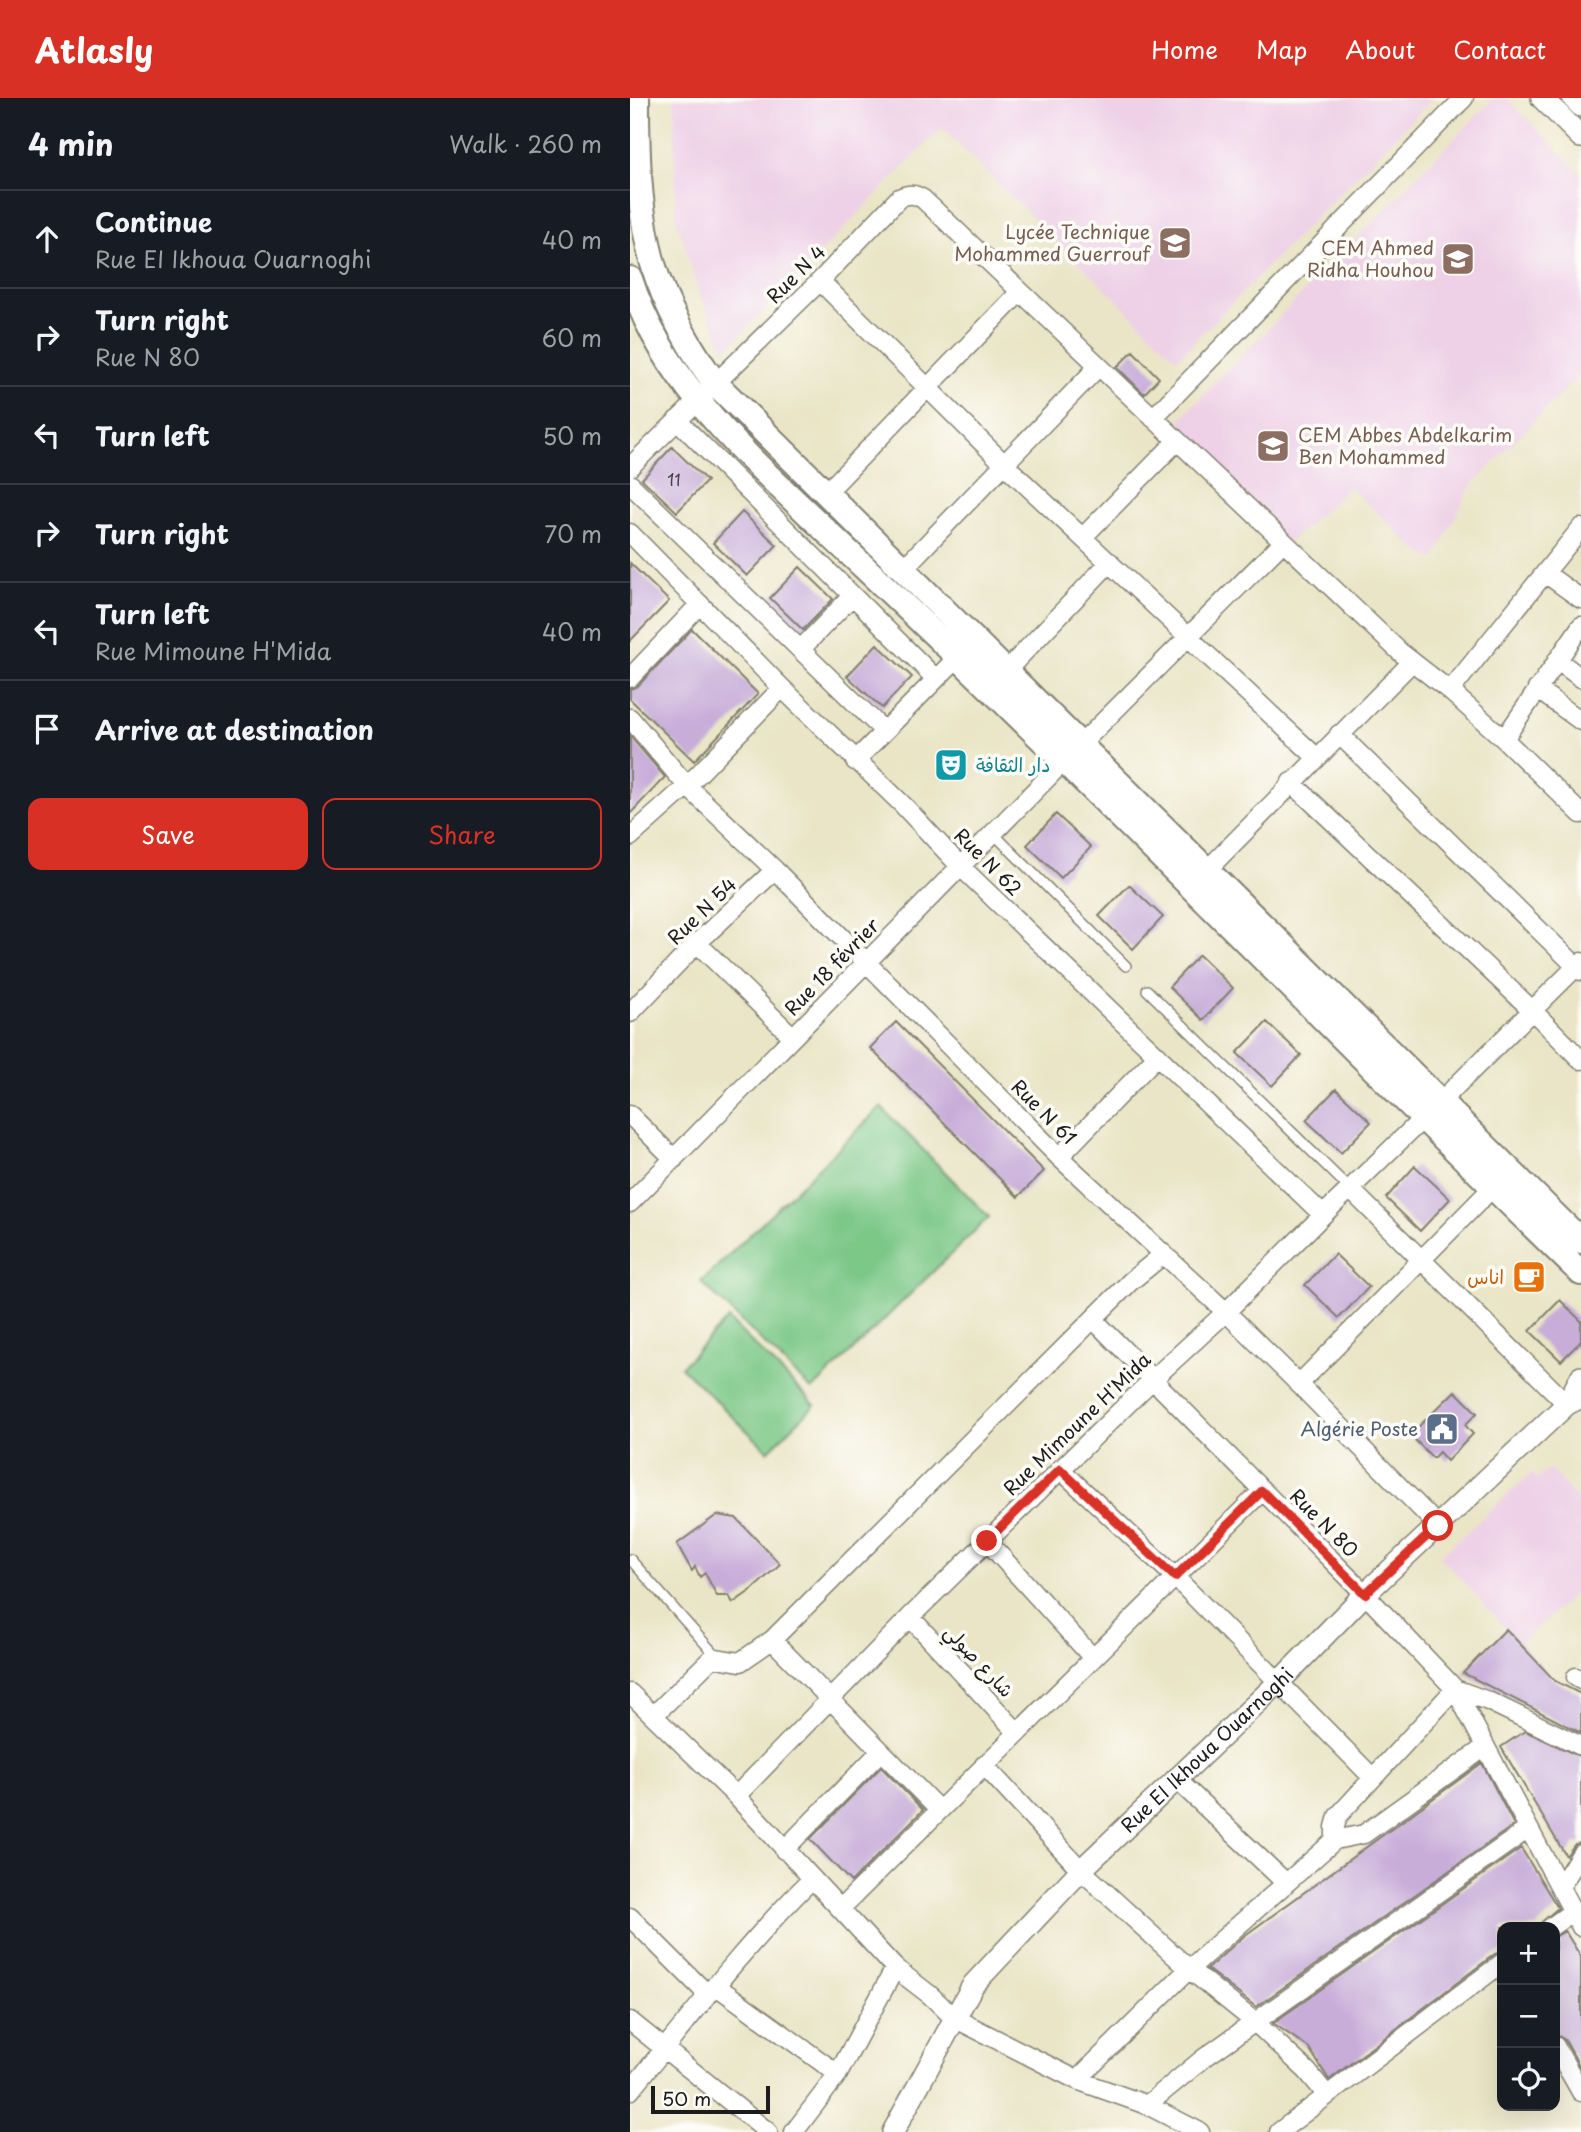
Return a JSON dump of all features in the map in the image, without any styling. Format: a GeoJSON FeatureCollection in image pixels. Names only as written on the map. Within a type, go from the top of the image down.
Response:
{"type":"FeatureCollection","features":[{"type":"Feature","properties":{"kind":"main road"},"geometry":{"type":"LineString","coordinates":[[637,98],[634,142],[649,251],[706,391],[749,457],[957,658],[1207,870],[1432,1110],[1493,1187],[1581,1273]]}},
{"type":"Feature","properties":{"kind":"main road"},"geometry":{"type":"LineString","coordinates":[[630,279],[653,333],[675,370],[706,391],[825,494],[1005,672],[1072,753],[1432,1110],[1581,1241]]}},
{"type":"Feature","properties":{"kind":"street"},"geometry":{"type":"LineString","coordinates":[[1153,418],[1464,98]]}},
{"type":"Feature","properties":{"kind":"street"},"geometry":{"type":"LineString","coordinates":[[1542,98],[1581,137]]}},
{"type":"Feature","properties":{"kind":"street"},"geometry":{"type":"LineString","coordinates":[[1573,98],[1581,106]]}},
{"type":"Feature","properties":{"kind":"street","name":"Rue N 4"},"geometry":{"type":"LineString","coordinates":[[630,467],[820,281],[899,198],[907,194],[915,194],[923,199],[1020,292]]}},
{"type":"Feature","properties":{"kind":"street"},"geometry":{"type":"LineString","coordinates":[[820,281],[1005,465],[1316,757]]}},
{"type":"Feature","properties":{"kind":"street"},"geometry":{"type":"LineString","coordinates":[[825,494],[1020,292],[1283,542],[1412,662],[1450,691],[1504,739],[1581,814]]}},
{"type":"Feature","properties":{"kind":"street"},"geometry":{"type":"LineString","coordinates":[[902,570],[1098,367]]}},
{"type":"Feature","properties":{"kind":"street"},"geometry":{"type":"LineString","coordinates":[[677,420],[936,679]]}},
{"type":"Feature","properties":{"kind":"street"},"geometry":{"type":"LineString","coordinates":[[1083,537],[1177,441]]}},
{"type":"Feature","properties":{"kind":"street"},"geometry":{"type":"LineString","coordinates":[[630,484],[884,731]]}},
{"type":"Feature","properties":{"kind":"street"},"geometry":{"type":"LineString","coordinates":[[1450,691],[1581,528]]}},
{"type":"Feature","properties":{"kind":"street","name":"Rue N 62"},"geometry":{"type":"LineString","coordinates":[[630,533],[855,761],[903,805],[960,866],[1322,1215]]}},
{"type":"Feature","properties":{"kind":"street","name":"Rue 18 février"},"geometry":{"type":"LineString","coordinates":[[630,1203],[1283,542]]}},
{"type":"Feature","properties":{"kind":"street"},"geometry":{"type":"LineString","coordinates":[[1005,672],[1110,562]]}},
{"type":"Feature","properties":{"kind":"street"},"geometry":{"type":"LineString","coordinates":[[1545,573],[1581,599]]}},
{"type":"Feature","properties":{"kind":"street"},"geometry":{"type":"LineString","coordinates":[[801,649],[852,596]]}},
{"type":"Feature","properties":{"kind":"street"},"geometry":{"type":"LineString","coordinates":[[630,678],[700,604]]}},
{"type":"Feature","properties":{"kind":"street"},"geometry":{"type":"LineString","coordinates":[[1504,739],[1581,626]]}},
{"type":"Feature","properties":{"kind":"street"},"geometry":{"type":"LineString","coordinates":[[855,761],[957,658]]}},
{"type":"Feature","properties":{"kind":"street"},"geometry":{"type":"LineString","coordinates":[[1557,660],[1581,678]]}},
{"type":"Feature","properties":{"kind":"street"},"geometry":{"type":"LineString","coordinates":[[1207,870],[1412,662]]}},
{"type":"Feature","properties":{"kind":"street"},"geometry":{"type":"LineString","coordinates":[[630,836],[687,786],[782,688]]}},
{"type":"Feature","properties":{"kind":"street"},"geometry":{"type":"LineString","coordinates":[[1537,689],[1581,721]]}},
{"type":"Feature","properties":{"kind":"street","name":"Rue N 61"},"geometry":{"type":"LineString","coordinates":[[630,718],[687,786],[775,870],[1059,1157],[1226,1312],[1438,1526]]}},
{"type":"Feature","properties":{"kind":"street"},"geometry":{"type":"LineString","coordinates":[[1339,734],[1579,966]]}},
{"type":"Feature","properties":{"kind":"street"},"geometry":{"type":"LineString","coordinates":[[1291,782],[1532,1010],[1581,1060]]}},
{"type":"Feature","properties":{"kind":"street","name":"Rue N 54"},"geometry":{"type":"LineString","coordinates":[[630,1013],[697,943],[775,870]]}},
{"type":"Feature","properties":{"kind":"street"},"geometry":{"type":"LineString","coordinates":[[697,943],[793,1037]]}},
{"type":"Feature","properties":{"kind":"street","name":"Rue Mimoune H'Mida"},"geometry":{"type":"LineString","coordinates":[[736,1796],[910,1617],[1060,1469],[1226,1312],[1579,966]]}},
{"type":"Feature","properties":{"kind":"street"},"geometry":{"type":"LineString","coordinates":[[1059,1157],[1158,1055]]}},
{"type":"Feature","properties":{"kind":"street"},"geometry":{"type":"LineString","coordinates":[[630,1115],[674,1159]]}},
{"type":"Feature","properties":{"kind":"street"},"geometry":{"type":"LineString","coordinates":[[1299,1384],[1493,1187]]}},
{"type":"Feature","properties":{"kind":"street"},"geometry":{"type":"LineString","coordinates":[[1350,1189],[1420,1260],[1574,1401]]}},
{"type":"Feature","properties":{"kind":"street"},"geometry":{"type":"LineString","coordinates":[[654,1715],[701,1668],[718,1658],[740,1662],[772,1640],[1131,1281],[1164,1254]]}},
{"type":"Feature","properties":{"kind":"street","name":"Rue N 80"},"geometry":{"type":"LineString","coordinates":[[1094,1320],[1365,1594],[1455,1689],[1488,1701],[1581,1746]]}},
{"type":"Feature","properties":{"kind":"street","name":"Rue EI Ikhoua Ouarnoghi"},"geometry":{"type":"LineString","coordinates":[[893,2132],[973,1985],[1081,1870],[1175,1778],[1279,1682],[1365,1594],[1574,1401],[1581,1377]]}},
{"type":"Feature","properties":{"kind":"street"},"geometry":{"type":"LineString","coordinates":[[1060,1469],[1175,1577],[1373,1778]]}},
{"type":"Feature","properties":{"kind":"street"},"geometry":{"type":"LineString","coordinates":[[841,1908],[1262,1491]]}},
{"type":"Feature","properties":{"kind":"street"},"geometry":{"type":"LineString","coordinates":[[987,1541],[1093,1658]]}},
{"type":"Feature","properties":{"kind":"street","name":"شارع صولي"},"geometry":{"type":"LineString","coordinates":[[910,1617],[1018,1733]]}},
{"type":"Feature","properties":{"kind":"street"},"geometry":{"type":"LineString","coordinates":[[772,1640],[939,1810]]}},
{"type":"Feature","properties":{"kind":"street"},"geometry":{"type":"LineString","coordinates":[[1335,1840],[1338,1816],[1455,1689],[1577,1919],[1560,1924]]}},
{"type":"Feature","properties":{"kind":"street"},"geometry":{"type":"LineString","coordinates":[[630,1693],[736,1796],[895,1968],[930,1994],[954,2018],[1077,2080],[1147,2105],[1200,2132]]}},
{"type":"Feature","properties":{"kind":"street"},"geometry":{"type":"LineString","coordinates":[[1077,2080],[1189,1969],[1335,1840],[1364,1834],[1485,1747]]}},
{"type":"Feature","properties":{"kind":"street"},"geometry":{"type":"LineString","coordinates":[[784,1850],[881,1751]]}},
{"type":"Feature","properties":{"kind":"street"},"geometry":{"type":"LineString","coordinates":[[984,1765],[1081,1870],[1189,1969],[1256,2023],[1307,2071],[1326,2094]]}},
{"type":"Feature","properties":{"kind":"street"},"geometry":{"type":"LineString","coordinates":[[1175,1778],[1286,1883]]}},
{"type":"Feature","properties":{"kind":"street"},"geometry":{"type":"LineString","coordinates":[[1147,2105],[1204,2058],[1528,1829]]}},
{"type":"Feature","properties":{"kind":"street"},"geometry":{"type":"LineString","coordinates":[[1560,1887],[1581,1854]]}},
{"type":"Feature","properties":{"kind":"street"},"geometry":{"type":"LineString","coordinates":[[630,2091],[711,1990],[787,1903],[811,1880]]}},
{"type":"Feature","properties":{"kind":"street"},"geometry":{"type":"LineString","coordinates":[[630,1917],[711,1990],[838,2074]]}},
{"type":"Feature","properties":{"kind":"street"},"geometry":{"type":"LineString","coordinates":[[1279,2132],[1497,1967]]}},
{"type":"Feature","properties":{"kind":"street"},"geometry":{"type":"LineString","coordinates":[[794,2132],[838,2074],[895,1968]]}},
{"type":"Feature","properties":{"kind":"street"},"geometry":{"type":"LineString","coordinates":[[630,2021],[768,2132]]}},
{"type":"Feature","properties":{"kind":"street"},"geometry":{"type":"LineString","coordinates":[[1556,2048],[1581,2092]]}},
{"type":"Feature","properties":{"kind":"lane"},"geometry":{"type":"LineString","coordinates":[[993,833],[1126,966]]}},
{"type":"Feature","properties":{"kind":"lane"},"geometry":{"type":"LineString","coordinates":[[1147,990],[1350,1189]]}},
{"type":"Feature","properties":{"kind":"lane"},"geometry":{"type":"LineString","coordinates":[[630,1559],[718,1658]]}},
{"type":"Feature","properties":{"kind":"shaded area","name":"Lycée Technique Mohammed Guerrouf"},"geometry":{"type":"Polygon","coordinates":[[[674,98],[1433,98],[1177,359],[942,128],[725,350],[698,290],[676,219],[674,98]]]}},
{"type":"Feature","properties":{"kind":"shaded area","name":"CEM Ahmed Ridha Houhou"},"geometry":{"type":"Polygon","coordinates":[[[1494,98],[1506,98],[1581,174],[1581,373],[1470,487],[1435,559],[1416,550],[1350,487],[1288,543],[1171,428],[1494,98]]]}},
{"type":"Feature","properties":{"kind":"shaded area"},"geometry":{"type":"Polygon","coordinates":[[[1550,1469],[1581,1503],[1581,1588],[1519,1643],[1440,1556],[1532,1473],[1537,1478],[1550,1469]]]}},
{"type":"Feature","properties":{"kind":"green space"},"geometry":{"type":"Polygon","coordinates":[[[881,1107],[989,1217],[812,1390],[701,1282],[881,1107]]]}},
{"type":"Feature","properties":{"kind":"green space"},"geometry":{"type":"Polygon","coordinates":[[[728,1319],[815,1405],[768,1451],[681,1367],[728,1319]]]}},
{"type":"Feature","properties":{"kind":"building"},"geometry":{"type":"Polygon","coordinates":[[[1133,351],[1159,378],[1144,394],[1117,367],[1133,351]]]}},
{"type":"Feature","properties":{"kind":"building"},"geometry":{"type":"Polygon","coordinates":[[[672,447],[707,481],[677,512],[642,479],[672,447]]]}},
{"type":"Feature","properties":{"kind":"building"},"geometry":{"type":"Polygon","coordinates":[[[742,512],[777,545],[747,576],[713,543],[742,512]]]}},
{"type":"Feature","properties":{"kind":"building"},"geometry":{"type":"Polygon","coordinates":[[[630,563],[669,601],[630,641],[630,563]]]}},
{"type":"Feature","properties":{"kind":"building"},"geometry":{"type":"Polygon","coordinates":[[[800,567],[833,599],[803,630],[770,598],[800,567]]]}},
{"type":"Feature","properties":{"kind":"building"},"geometry":{"type":"Polygon","coordinates":[[[692,629],[758,694],[694,761],[630,699],[630,689],[638,686],[692,629]]]}},
{"type":"Feature","properties":{"kind":"building"},"geometry":{"type":"Polygon","coordinates":[[[877,644],[912,677],[882,708],[847,676],[877,644]]]}},
{"type":"Feature","properties":{"kind":"building"},"geometry":{"type":"Polygon","coordinates":[[[630,736],[665,777],[630,814],[630,736]]]}},
{"type":"Feature","properties":{"kind":"building"},"geometry":{"type":"Polygon","coordinates":[[[1056,814],[1091,847],[1061,878],[1027,845],[1056,814]]]}},
{"type":"Feature","properties":{"kind":"building"},"geometry":{"type":"Polygon","coordinates":[[[1129,885],[1163,917],[1133,949],[1099,916],[1129,885]]]}},
{"type":"Feature","properties":{"kind":"building"},"geometry":{"type":"Polygon","coordinates":[[[1199,955],[1233,988],[1203,1020],[1169,987],[1199,955]]]}},
{"type":"Feature","properties":{"kind":"building"},"geometry":{"type":"Polygon","coordinates":[[[896,1022],[1044,1171],[1018,1197],[870,1048],[896,1022]]]}},
{"type":"Feature","properties":{"kind":"building"},"geometry":{"type":"Polygon","coordinates":[[[1267,1022],[1301,1055],[1272,1086],[1237,1053],[1267,1022]]]}},
{"type":"Feature","properties":{"kind":"building"},"geometry":{"type":"Polygon","coordinates":[[[1336,1089],[1371,1122],[1341,1153],[1306,1120],[1336,1089]]]}},
{"type":"Feature","properties":{"kind":"building"},"geometry":{"type":"Polygon","coordinates":[[[1415,1166],[1450,1199],[1420,1231],[1386,1198],[1415,1166]]]}},
{"type":"Feature","properties":{"kind":"building"},"geometry":{"type":"Polygon","coordinates":[[[1335,1254],[1369,1287],[1339,1318],[1305,1285],[1335,1254]]]}},
{"type":"Feature","properties":{"kind":"building"},"geometry":{"type":"Polygon","coordinates":[[[1560,1300],[1581,1321],[1581,1341],[1561,1361],[1530,1331],[1560,1300]]]}},
{"type":"Feature","properties":{"kind":"building","name":"Algérie Poste"},"geometry":{"type":"Polygon","coordinates":[[[1455,1391],[1477,1413],[1465,1425],[1473,1434],[1447,1461],[1439,1452],[1433,1458],[1410,1435],[1455,1391]]]}},
{"type":"Feature","properties":{"kind":"building"},"geometry":{"type":"Polygon","coordinates":[[[717,1515],[736,1518],[780,1564],[733,1603],[729,1596],[717,1596],[705,1573],[700,1577],[695,1567],[692,1571],[677,1544],[717,1515]]]}},
{"type":"Feature","properties":{"kind":"building"},"geometry":{"type":"Polygon","coordinates":[[[1506,1629],[1555,1681],[1581,1694],[1581,1733],[1463,1673],[1506,1629]]]}},
{"type":"Feature","properties":{"kind":"building"},"geometry":{"type":"Polygon","coordinates":[[[1525,1731],[1581,1757],[1581,1843],[1575,1844],[1566,1856],[1501,1747],[1525,1731]]]}},
{"type":"Feature","properties":{"kind":"building"},"geometry":{"type":"Polygon","coordinates":[[[1482,1763],[1514,1825],[1256,2007],[1207,1969],[1244,1936],[1482,1763]]]}},
{"type":"Feature","properties":{"kind":"building"},"geometry":{"type":"Polygon","coordinates":[[[881,1767],[923,1810],[851,1882],[810,1839],[881,1767]]]}},
{"type":"Feature","properties":{"kind":"building"},"geometry":{"type":"Polygon","coordinates":[[[1521,1848],[1558,1908],[1542,1922],[1497,1922],[1497,1953],[1329,2080],[1309,2048],[1273,2023],[1521,1848]]]}},
{"type":"Feature","properties":{"kind":"building"},"geometry":{"type":"Polygon","coordinates":[[[1565,1931],[1581,1957],[1581,2069],[1565,2040],[1560,2037],[1560,1934],[1565,1931]]]}},
{"type":"Feature","properties":{"kind":"place","name":"Lycée Technique Mohammed Guerrouf"},"geometry":{"type":"Point","coordinates":[1175,243]}},
{"type":"Feature","properties":{"kind":"place","name":"CEM Ahmed Ridha Houhou"},"geometry":{"type":"Point","coordinates":[1458,259]}},
{"type":"Feature","properties":{"kind":"place","name":"CEM Abbes Abdelkarim Ben Mohammed"},"geometry":{"type":"Point","coordinates":[1273,446]}},
{"type":"Feature","properties":{"kind":"place","name":"دار الثقافة"},"geometry":{"type":"Point","coordinates":[951,765]}},
{"type":"Feature","properties":{"kind":"place","name":"اناس"},"geometry":{"type":"Point","coordinates":[1529,1277]}},
{"type":"Feature","properties":{"kind":"place","name":"Algérie Poste"},"geometry":{"type":"Point","coordinates":[1442,1429]}},
{"type":"Feature","properties":{"kind":"route"},"geometry":{"type":"LineString","coordinates":[[987,1541],[1060,1469],[1175,1577],[1262,1491],[1365,1594],[1438,1526]]}}]}
